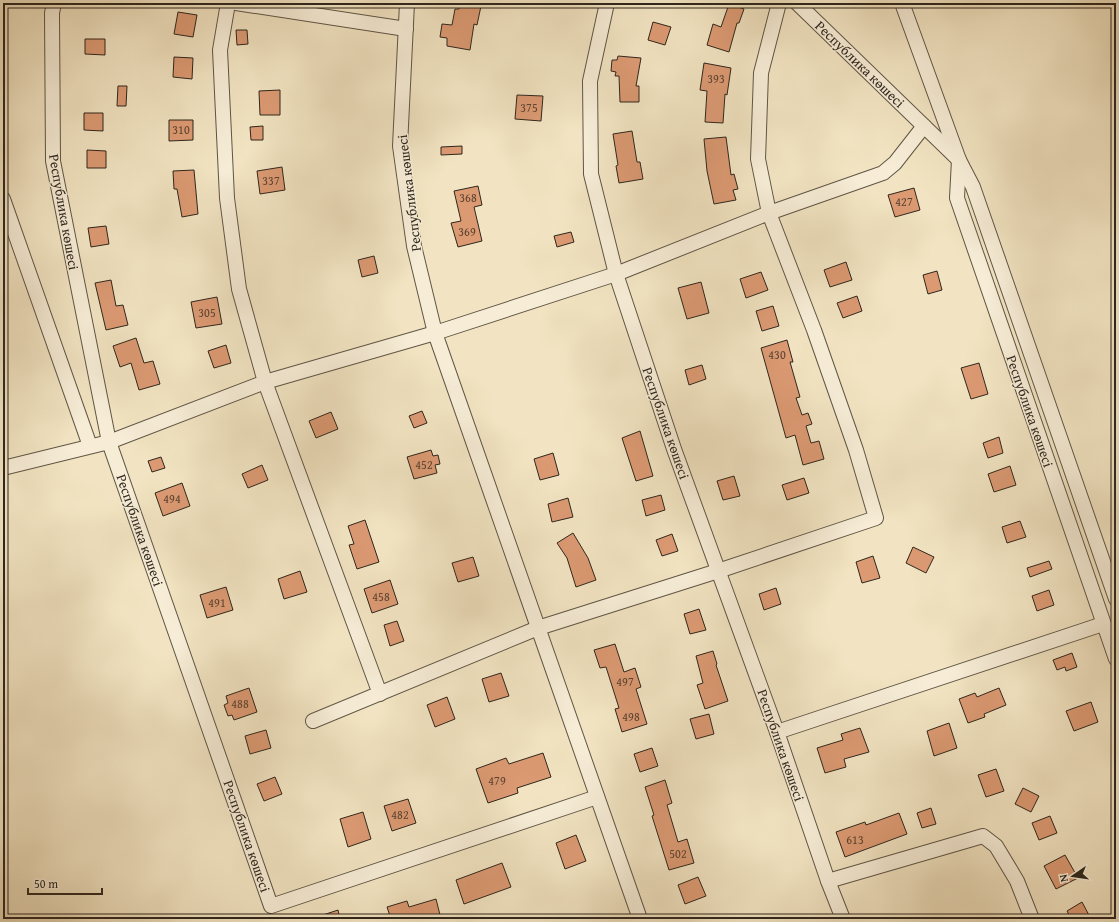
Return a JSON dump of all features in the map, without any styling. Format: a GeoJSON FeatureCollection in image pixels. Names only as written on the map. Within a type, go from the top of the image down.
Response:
{"type":"FeatureCollection","features":[{"type":"Feature","properties":{"kind":"street","name":"Республика көшесі"},"geometry":{"type":"LineString","coordinates":[[54,3],[52,14],[53,161],[109,442],[271,906],[597,797]]}},
{"type":"Feature","properties":{"kind":"street"},"geometry":{"type":"LineString","coordinates":[[228,3],[220,50],[226,198],[239,289],[265,382],[380,694]]}},
{"type":"Feature","properties":{"kind":"street"},"geometry":{"type":"LineString","coordinates":[[236,3],[406,28]]}},
{"type":"Feature","properties":{"kind":"street","name":"Республика көшесі"},"geometry":{"type":"LineString","coordinates":[[407,3],[400,146],[414,246],[435,333],[640,919]]}},
{"type":"Feature","properties":{"kind":"street","name":"Республика көшесі"},"geometry":{"type":"LineString","coordinates":[[607,3],[590,81],[591,174],[616,274],[674,449],[777,732],[828,881],[843,919]]}},
{"type":"Feature","properties":{"kind":"street"},"geometry":{"type":"LineString","coordinates":[[312,721],[538,628],[718,571],[876,518],[856,450],[814,330],[770,213],[758,159],[761,73],[779,3]]}},
{"type":"Feature","properties":{"kind":"street","name":"Республика көшесі"},"geometry":{"type":"LineString","coordinates":[[797,3],[959,160]]}},
{"type":"Feature","properties":{"kind":"street","name":"Республика көшесі"},"geometry":{"type":"LineString","coordinates":[[902,3],[959,160],[957,198],[1116,660]]}},
{"type":"Feature","properties":{"kind":"street"},"geometry":{"type":"LineString","coordinates":[[3,468],[109,442],[265,382],[435,333],[616,274],[770,213],[883,173],[895,164],[924,126]]}},
{"type":"Feature","properties":{"kind":"street"},"geometry":{"type":"LineString","coordinates":[[959,160],[973,187],[1116,599]]}},
{"type":"Feature","properties":{"kind":"street"},"geometry":{"type":"LineString","coordinates":[[3,199],[90,446]]}},
{"type":"Feature","properties":{"kind":"street"},"geometry":{"type":"LineString","coordinates":[[777,732],[1103,624]]}},
{"type":"Feature","properties":{"kind":"street"},"geometry":{"type":"LineString","coordinates":[[828,881],[984,836],[996,846],[1018,881],[1032,919]]}},
{"type":"Feature","properties":{"kind":"building"},"geometry":{"type":"Polygon","coordinates":[[[460,3],[481,6],[477,25],[474,24],[470,50],[447,46],[447,38],[440,37],[442,24],[452,25],[455,9],[459,9],[460,3]]]}},
{"type":"Feature","properties":{"kind":"building"},"geometry":{"type":"Polygon","coordinates":[[[729,4],[744,9],[739,23],[737,23],[729,52],[707,45],[713,24],[721,27],[729,4]]]}},
{"type":"Feature","properties":{"kind":"building"},"geometry":{"type":"Polygon","coordinates":[[[178,12],[197,15],[193,37],[174,34],[178,12]]]}},
{"type":"Feature","properties":{"kind":"building"},"geometry":{"type":"Polygon","coordinates":[[[653,22],[671,27],[665,45],[648,40],[653,22]]]}},
{"type":"Feature","properties":{"kind":"building"},"geometry":{"type":"Polygon","coordinates":[[[236,30],[247,30],[248,44],[237,45],[236,30]]]}},
{"type":"Feature","properties":{"kind":"building"},"geometry":{"type":"Polygon","coordinates":[[[85,39],[105,39],[105,55],[85,54],[85,39]]]}},
{"type":"Feature","properties":{"kind":"building"},"geometry":{"type":"Polygon","coordinates":[[[618,56],[641,58],[636,86],[639,86],[639,102],[620,102],[619,76],[615,76],[616,72],[611,71],[612,60],[617,60],[618,56]]]}},
{"type":"Feature","properties":{"kind":"building"},"geometry":{"type":"Polygon","coordinates":[[[174,57],[193,58],[192,79],[173,77],[174,57]]]}},
{"type":"Feature","properties":{"kind":"building"},"geometry":{"type":"Polygon","coordinates":[[[704,63],[731,68],[727,95],[725,94],[723,123],[705,122],[707,91],[700,90],[704,63]]]}},
{"type":"Feature","properties":{"kind":"building"},"geometry":{"type":"Polygon","coordinates":[[[118,86],[127,86],[126,106],[117,106],[118,86]]]}},
{"type":"Feature","properties":{"kind":"building"},"geometry":{"type":"Polygon","coordinates":[[[280,90],[280,115],[260,115],[259,91],[280,90]]]}},
{"type":"Feature","properties":{"kind":"building"},"geometry":{"type":"Polygon","coordinates":[[[517,95],[543,96],[541,121],[515,119],[517,95]]]}},
{"type":"Feature","properties":{"kind":"building"},"geometry":{"type":"Polygon","coordinates":[[[84,113],[103,113],[103,131],[84,130],[84,113]]]}},
{"type":"Feature","properties":{"kind":"building"},"geometry":{"type":"Polygon","coordinates":[[[169,120],[193,120],[193,140],[169,141],[169,120]]]}},
{"type":"Feature","properties":{"kind":"building"},"geometry":{"type":"Polygon","coordinates":[[[263,126],[263,140],[251,140],[250,127],[263,126]]]}},
{"type":"Feature","properties":{"kind":"building"},"geometry":{"type":"Polygon","coordinates":[[[632,131],[637,162],[640,162],[643,179],[619,183],[613,134],[632,131]]]}},
{"type":"Feature","properties":{"kind":"building"},"geometry":{"type":"Polygon","coordinates":[[[726,137],[731,175],[734,174],[738,189],[733,190],[736,200],[714,204],[707,171],[704,139],[726,137]]]}},
{"type":"Feature","properties":{"kind":"building"},"geometry":{"type":"Polygon","coordinates":[[[462,146],[462,154],[441,155],[441,147],[462,146]]]}},
{"type":"Feature","properties":{"kind":"building"},"geometry":{"type":"Polygon","coordinates":[[[87,150],[106,151],[106,168],[87,168],[87,150]]]}},
{"type":"Feature","properties":{"kind":"building"},"geometry":{"type":"Polygon","coordinates":[[[282,167],[285,190],[260,194],[257,171],[282,167]]]}},
{"type":"Feature","properties":{"kind":"building"},"geometry":{"type":"Polygon","coordinates":[[[194,170],[198,214],[182,217],[177,189],[174,189],[173,171],[194,170]]]}},
{"type":"Feature","properties":{"kind":"building"},"geometry":{"type":"Polygon","coordinates":[[[478,186],[482,205],[474,207],[482,241],[458,247],[451,223],[461,221],[454,191],[478,186]]]}},
{"type":"Feature","properties":{"kind":"building"},"geometry":{"type":"Polygon","coordinates":[[[914,188],[920,210],[895,217],[888,195],[914,188]]]}},
{"type":"Feature","properties":{"kind":"building"},"geometry":{"type":"Polygon","coordinates":[[[106,226],[109,244],[91,247],[88,228],[106,226]]]}},
{"type":"Feature","properties":{"kind":"building"},"geometry":{"type":"Polygon","coordinates":[[[571,232],[574,242],[557,247],[554,236],[571,232]]]}},
{"type":"Feature","properties":{"kind":"building"},"geometry":{"type":"Polygon","coordinates":[[[374,256],[378,273],[362,277],[358,260],[374,256]]]}},
{"type":"Feature","properties":{"kind":"building"},"geometry":{"type":"Polygon","coordinates":[[[846,262],[852,280],[830,287],[824,270],[846,262]]]}},
{"type":"Feature","properties":{"kind":"building"},"geometry":{"type":"Polygon","coordinates":[[[937,271],[942,290],[928,294],[923,275],[937,271]]]}},
{"type":"Feature","properties":{"kind":"building"},"geometry":{"type":"Polygon","coordinates":[[[761,272],[768,290],[746,298],[740,279],[761,272]]]}},
{"type":"Feature","properties":{"kind":"building"},"geometry":{"type":"Polygon","coordinates":[[[111,280],[116,306],[123,305],[128,325],[106,330],[95,283],[111,280]]]}},
{"type":"Feature","properties":{"kind":"building"},"geometry":{"type":"Polygon","coordinates":[[[701,282],[709,313],[687,319],[678,288],[701,282]]]}},
{"type":"Feature","properties":{"kind":"building"},"geometry":{"type":"Polygon","coordinates":[[[857,296],[862,311],[843,318],[837,303],[857,296]]]}},
{"type":"Feature","properties":{"kind":"building"},"geometry":{"type":"Polygon","coordinates":[[[217,297],[222,324],[196,328],[191,302],[217,297]]]}},
{"type":"Feature","properties":{"kind":"building"},"geometry":{"type":"Polygon","coordinates":[[[773,306],[779,326],[762,331],[756,311],[773,306]]]}},
{"type":"Feature","properties":{"kind":"building"},"geometry":{"type":"Polygon","coordinates":[[[136,338],[144,363],[153,361],[160,384],[139,390],[131,363],[120,367],[113,346],[136,338]]]}},
{"type":"Feature","properties":{"kind":"building"},"geometry":{"type":"Polygon","coordinates":[[[787,340],[793,362],[790,362],[800,397],[796,398],[802,415],[808,413],[812,424],[806,426],[811,443],[819,441],[824,459],[803,465],[795,435],[786,438],[761,348],[787,340]]]}},
{"type":"Feature","properties":{"kind":"building"},"geometry":{"type":"Polygon","coordinates":[[[226,345],[231,363],[214,368],[208,351],[226,345]]]}},
{"type":"Feature","properties":{"kind":"building"},"geometry":{"type":"Polygon","coordinates":[[[979,363],[988,394],[971,399],[961,368],[979,363]]]}},
{"type":"Feature","properties":{"kind":"building"},"geometry":{"type":"Polygon","coordinates":[[[702,365],[706,379],[689,385],[685,370],[702,365]]]}},
{"type":"Feature","properties":{"kind":"building"},"geometry":{"type":"Polygon","coordinates":[[[422,411],[427,423],[414,428],[409,416],[422,411]]]}},
{"type":"Feature","properties":{"kind":"building"},"geometry":{"type":"Polygon","coordinates":[[[331,412],[338,429],[316,438],[309,421],[331,412]]]}},
{"type":"Feature","properties":{"kind":"building"},"geometry":{"type":"Polygon","coordinates":[[[640,431],[653,476],[636,481],[622,438],[640,431]]]}},
{"type":"Feature","properties":{"kind":"building"},"geometry":{"type":"Polygon","coordinates":[[[999,437],[1003,453],[988,458],[983,443],[999,437]]]}},
{"type":"Feature","properties":{"kind":"building"},"geometry":{"type":"Polygon","coordinates":[[[431,450],[433,456],[438,455],[440,464],[435,465],[437,473],[414,479],[407,457],[431,450]]]}},
{"type":"Feature","properties":{"kind":"building"},"geometry":{"type":"Polygon","coordinates":[[[553,453],[559,475],[540,480],[534,459],[553,453]]]}},
{"type":"Feature","properties":{"kind":"building"},"geometry":{"type":"Polygon","coordinates":[[[161,457],[165,468],[152,472],[148,461],[161,457]]]}},
{"type":"Feature","properties":{"kind":"building"},"geometry":{"type":"Polygon","coordinates":[[[262,465],[268,480],[248,488],[242,474],[262,465]]]}},
{"type":"Feature","properties":{"kind":"building"},"geometry":{"type":"Polygon","coordinates":[[[1010,466],[1016,485],[994,492],[988,474],[1010,466]]]}},
{"type":"Feature","properties":{"kind":"building"},"geometry":{"type":"Polygon","coordinates":[[[734,476],[740,496],[723,500],[717,481],[734,476]]]}},
{"type":"Feature","properties":{"kind":"building"},"geometry":{"type":"Polygon","coordinates":[[[804,478],[809,493],[787,500],[782,485],[804,478]]]}},
{"type":"Feature","properties":{"kind":"building"},"geometry":{"type":"Polygon","coordinates":[[[182,483],[190,506],[163,516],[155,493],[182,483]]]}},
{"type":"Feature","properties":{"kind":"building"},"geometry":{"type":"Polygon","coordinates":[[[661,495],[665,510],[646,516],[642,500],[661,495]]]}},
{"type":"Feature","properties":{"kind":"building"},"geometry":{"type":"Polygon","coordinates":[[[568,498],[573,517],[552,522],[548,504],[568,498]]]}},
{"type":"Feature","properties":{"kind":"building"},"geometry":{"type":"Polygon","coordinates":[[[365,520],[379,562],[357,569],[349,545],[354,544],[348,526],[365,520]]]}},
{"type":"Feature","properties":{"kind":"building"},"geometry":{"type":"Polygon","coordinates":[[[1020,521],[1026,537],[1007,543],[1002,527],[1020,521]]]}},
{"type":"Feature","properties":{"kind":"building"},"geometry":{"type":"Polygon","coordinates":[[[573,533],[588,558],[596,580],[576,587],[567,558],[557,543],[573,533]]]}},
{"type":"Feature","properties":{"kind":"building"},"geometry":{"type":"Polygon","coordinates":[[[672,534],[678,551],[662,556],[656,540],[672,534]]]}},
{"type":"Feature","properties":{"kind":"building"},"geometry":{"type":"Polygon","coordinates":[[[913,547],[934,557],[926,573],[906,563],[913,547]]]}},
{"type":"Feature","properties":{"kind":"building"},"geometry":{"type":"Polygon","coordinates":[[[873,556],[880,578],[862,583],[856,562],[873,556]]]}},
{"type":"Feature","properties":{"kind":"building"},"geometry":{"type":"Polygon","coordinates":[[[473,557],[479,576],[458,582],[452,563],[473,557]]]}},
{"type":"Feature","properties":{"kind":"building"},"geometry":{"type":"Polygon","coordinates":[[[1049,561],[1052,569],[1030,577],[1027,568],[1049,561]]]}},
{"type":"Feature","properties":{"kind":"building"},"geometry":{"type":"Polygon","coordinates":[[[300,571],[307,592],[284,599],[278,579],[300,571]]]}},
{"type":"Feature","properties":{"kind":"building"},"geometry":{"type":"Polygon","coordinates":[[[390,580],[398,604],[372,613],[364,589],[390,580]]]}},
{"type":"Feature","properties":{"kind":"building"},"geometry":{"type":"Polygon","coordinates":[[[226,587],[233,610],[207,618],[200,595],[226,587]]]}},
{"type":"Feature","properties":{"kind":"building"},"geometry":{"type":"Polygon","coordinates":[[[776,588],[781,604],[764,610],[759,594],[776,588]]]}},
{"type":"Feature","properties":{"kind":"building"},"geometry":{"type":"Polygon","coordinates":[[[1049,590],[1054,605],[1037,611],[1032,596],[1049,590]]]}},
{"type":"Feature","properties":{"kind":"building"},"geometry":{"type":"Polygon","coordinates":[[[699,609],[706,630],[690,634],[684,614],[699,609]]]}},
{"type":"Feature","properties":{"kind":"building"},"geometry":{"type":"Polygon","coordinates":[[[397,621],[404,641],[390,646],[384,625],[397,621]]]}},
{"type":"Feature","properties":{"kind":"building"},"geometry":{"type":"Polygon","coordinates":[[[615,644],[624,672],[635,668],[641,687],[636,689],[647,724],[622,732],[615,709],[619,708],[606,667],[600,668],[594,650],[615,644]]]}},
{"type":"Feature","properties":{"kind":"building"},"geometry":{"type":"Polygon","coordinates":[[[713,651],[728,701],[705,709],[697,685],[703,683],[696,656],[713,651]]]}},
{"type":"Feature","properties":{"kind":"building"},"geometry":{"type":"Polygon","coordinates":[[[1072,653],[1077,667],[1066,671],[1065,667],[1057,670],[1053,660],[1072,653]]]}},
{"type":"Feature","properties":{"kind":"building"},"geometry":{"type":"Polygon","coordinates":[[[501,673],[509,696],[489,702],[482,679],[501,673]]]}},
{"type":"Feature","properties":{"kind":"building"},"geometry":{"type":"Polygon","coordinates":[[[249,688],[257,712],[234,720],[232,715],[228,716],[224,705],[228,703],[226,696],[249,688]]]}},
{"type":"Feature","properties":{"kind":"building"},"geometry":{"type":"Polygon","coordinates":[[[999,688],[1006,705],[984,714],[985,717],[968,723],[959,699],[975,693],[977,697],[999,688]]]}},
{"type":"Feature","properties":{"kind":"building"},"geometry":{"type":"Polygon","coordinates":[[[447,697],[455,719],[435,727],[427,705],[447,697]]]}},
{"type":"Feature","properties":{"kind":"building"},"geometry":{"type":"Polygon","coordinates":[[[1091,702],[1098,722],[1074,731],[1066,711],[1091,702]]]}},
{"type":"Feature","properties":{"kind":"building"},"geometry":{"type":"Polygon","coordinates":[[[709,714],[714,734],[696,739],[690,719],[709,714]]]}},
{"type":"Feature","properties":{"kind":"building"},"geometry":{"type":"Polygon","coordinates":[[[949,723],[957,748],[934,756],[927,731],[949,723]]]}},
{"type":"Feature","properties":{"kind":"building"},"geometry":{"type":"Polygon","coordinates":[[[860,728],[869,752],[844,759],[846,767],[825,773],[817,748],[843,740],[841,734],[860,728]]]}},
{"type":"Feature","properties":{"kind":"building"},"geometry":{"type":"Polygon","coordinates":[[[266,730],[271,748],[250,754],[245,736],[266,730]]]}},
{"type":"Feature","properties":{"kind":"building"},"geometry":{"type":"Polygon","coordinates":[[[652,748],[658,766],[640,772],[634,754],[652,748]]]}},
{"type":"Feature","properties":{"kind":"building"},"geometry":{"type":"Polygon","coordinates":[[[543,753],[551,777],[517,788],[518,793],[488,803],[476,769],[506,758],[509,764],[543,753]]]}},
{"type":"Feature","properties":{"kind":"building"},"geometry":{"type":"Polygon","coordinates":[[[996,769],[1004,791],[986,797],[978,775],[996,769]]]}},
{"type":"Feature","properties":{"kind":"building"},"geometry":{"type":"Polygon","coordinates":[[[275,777],[282,794],[264,801],[257,784],[275,777]]]}},
{"type":"Feature","properties":{"kind":"building"},"geometry":{"type":"Polygon","coordinates":[[[665,780],[672,803],[667,805],[678,842],[687,839],[694,863],[669,870],[652,816],[654,815],[645,787],[665,780]]]}},
{"type":"Feature","properties":{"kind":"building"},"geometry":{"type":"Polygon","coordinates":[[[1023,788],[1039,796],[1031,812],[1015,804],[1023,788]]]}},
{"type":"Feature","properties":{"kind":"building"},"geometry":{"type":"Polygon","coordinates":[[[408,799],[416,823],[392,831],[384,806],[408,799]]]}},
{"type":"Feature","properties":{"kind":"building"},"geometry":{"type":"Polygon","coordinates":[[[931,808],[936,824],[922,828],[917,813],[931,808]]]}},
{"type":"Feature","properties":{"kind":"building"},"geometry":{"type":"Polygon","coordinates":[[[363,812],[371,839],[348,847],[340,819],[363,812]]]}},
{"type":"Feature","properties":{"kind":"building"},"geometry":{"type":"Polygon","coordinates":[[[899,813],[907,834],[845,857],[836,832],[865,822],[866,825],[899,813]]]}},
{"type":"Feature","properties":{"kind":"building"},"geometry":{"type":"Polygon","coordinates":[[[1050,816],[1057,833],[1039,840],[1032,823],[1050,816]]]}},
{"type":"Feature","properties":{"kind":"building"},"geometry":{"type":"Polygon","coordinates":[[[576,835],[586,861],[565,869],[556,843],[576,835]]]}},
{"type":"Feature","properties":{"kind":"building"},"geometry":{"type":"Polygon","coordinates":[[[1065,855],[1078,878],[1056,889],[1044,866],[1065,855]]]}},
{"type":"Feature","properties":{"kind":"building"},"geometry":{"type":"Polygon","coordinates":[[[502,863],[511,887],[464,904],[456,880],[502,863]]]}},
{"type":"Feature","properties":{"kind":"building"},"geometry":{"type":"Polygon","coordinates":[[[698,877],[706,896],[685,904],[678,885],[698,877]]]}},
{"type":"Feature","properties":{"kind":"building"},"geometry":{"type":"Polygon","coordinates":[[[436,899],[441,919],[391,919],[387,907],[407,901],[409,907],[436,899]]]}},
{"type":"Feature","properties":{"kind":"building"},"geometry":{"type":"Polygon","coordinates":[[[1082,902],[1091,919],[1071,919],[1067,911],[1082,902]]]}},
{"type":"Feature","properties":{"kind":"building"},"geometry":{"type":"Polygon","coordinates":[[[338,910],[340,919],[317,919],[317,917],[338,910]]]}}]}
